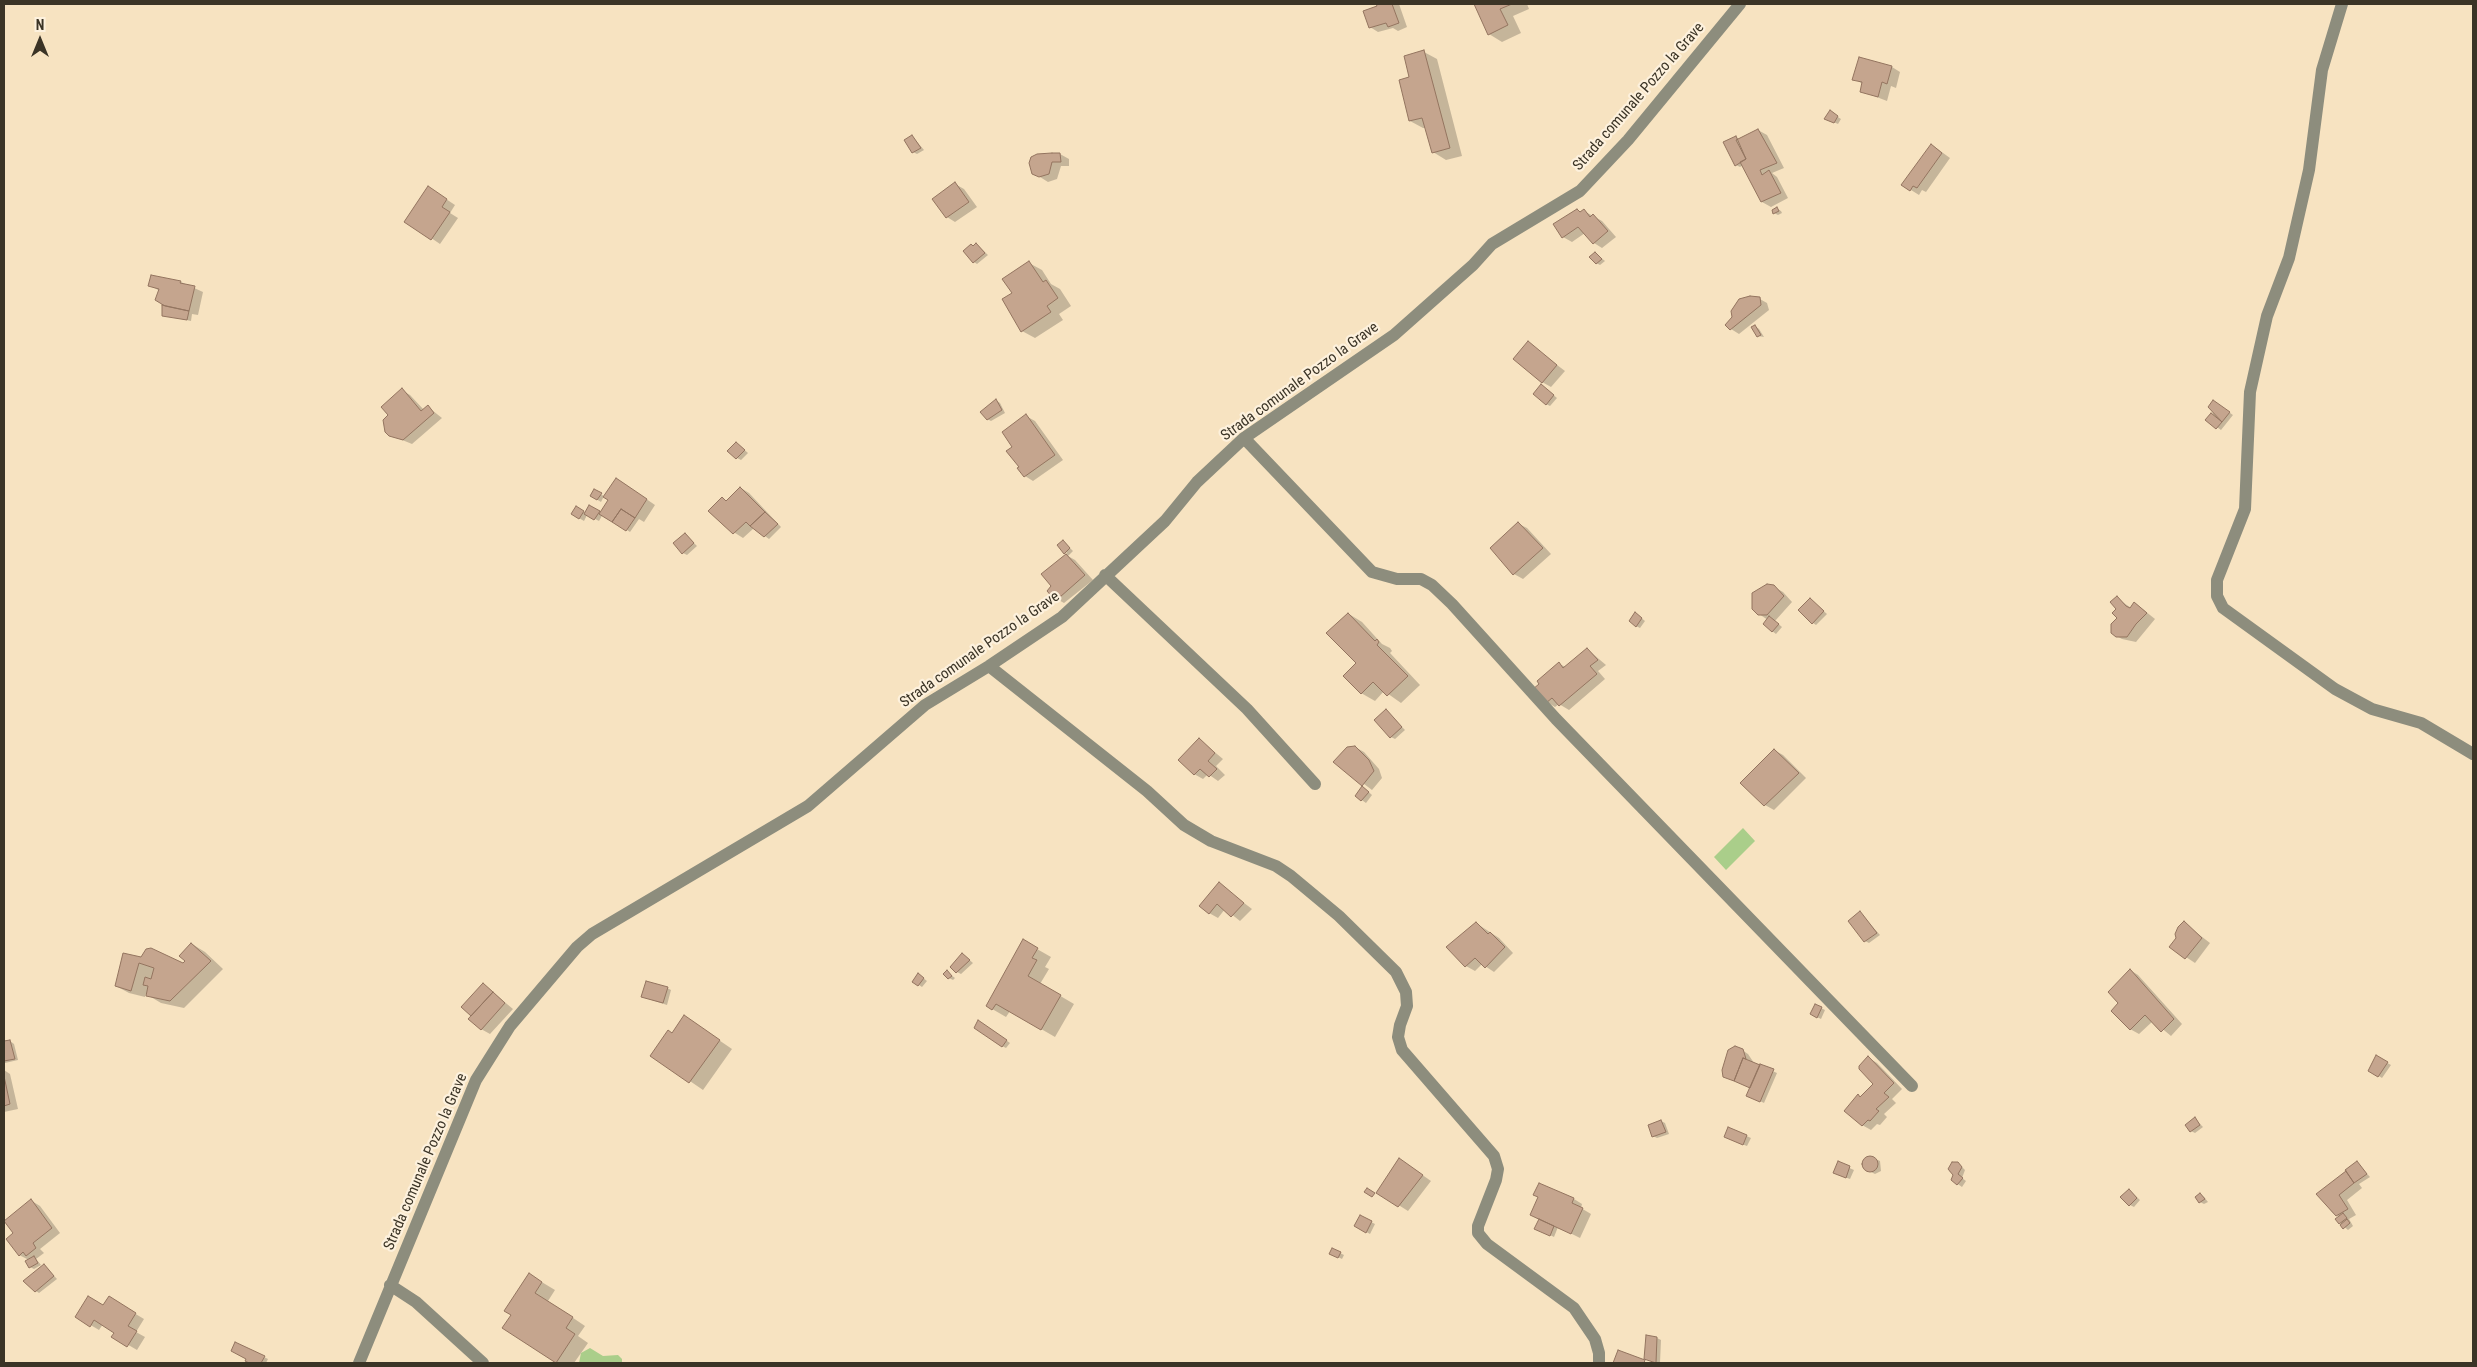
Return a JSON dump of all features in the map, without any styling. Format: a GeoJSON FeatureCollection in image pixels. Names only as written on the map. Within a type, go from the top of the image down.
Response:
{"type":"FeatureCollection","features":[{"type":"Feature","properties":{"kind":"street","name":"Strada comunale Pozzo la Grave"},"geometry":{"type":"LineString","coordinates":[[360,1363],[390,1285],[476,1080],[510,1026],[577,946],[592,934],[808,806],[925,705],[989,666],[1062,616],[1165,520],[1197,482],[1244,438],[1394,335],[1473,266],[1492,244],[1580,191],[1628,140],[1740,4]]}},
{"type":"Feature","properties":{"kind":"street"},"geometry":{"type":"LineString","coordinates":[[2342,4],[2322,70],[2309,170],[2291,249],[2267,316],[2250,392],[2245,510],[2217,580],[2217,596],[2223,608],[2335,689],[2372,709],[2421,723],[2473,754]]}},
{"type":"Feature","properties":{"kind":"street"},"geometry":{"type":"LineString","coordinates":[[1244,438],[1372,572],[1396,579],[1421,579],[1432,585],[1452,604],[1556,719],[1912,1086]]}},
{"type":"Feature","properties":{"kind":"street"},"geometry":{"type":"LineString","coordinates":[[1105,575],[1247,709],[1316,784]]}},
{"type":"Feature","properties":{"kind":"street"},"geometry":{"type":"LineString","coordinates":[[989,666],[1147,791],[1184,825],[1211,841],[1276,866],[1291,876],[1339,916],[1396,972],[1406,992],[1407,1006],[1398,1037],[1402,1050],[1494,1156],[1498,1169],[1496,1180],[1478,1226],[1478,1233],[1487,1244],[1574,1308],[1595,1340],[1599,1353],[1599,1363]]}},
{"type":"Feature","properties":{"kind":"street"},"geometry":{"type":"LineString","coordinates":[[390,1285],[416,1302],[483,1363]]}},
{"type":"Feature","properties":{"kind":"shaded area"},"geometry":{"type":"Polygon","coordinates":[[[1743,828],[1755,841],[1726,870],[1714,857],[1743,828]]]}},
{"type":"Feature","properties":{"kind":"shaded area"},"geometry":{"type":"Polygon","coordinates":[[[590,1348],[603,1356],[618,1355],[622,1359],[622,1363],[579,1363],[581,1353],[590,1348]]]}},
{"type":"Feature","properties":{"kind":"building"},"geometry":{"type":"Polygon","coordinates":[[[1376,4],[1392,4],[1399,23],[1388,27],[1386,23],[1369,28],[1363,11],[1377,6],[1376,4]]]}},
{"type":"Feature","properties":{"kind":"building"},"geometry":{"type":"Polygon","coordinates":[[[1474,4],[1512,4],[1500,9],[1508,25],[1488,35],[1474,4]]]}},
{"type":"Feature","properties":{"kind":"building"},"geometry":{"type":"Polygon","coordinates":[[[1424,50],[1450,148],[1432,153],[1422,118],[1409,121],[1399,80],[1409,77],[1404,56],[1424,50]]]}},
{"type":"Feature","properties":{"kind":"building"},"geometry":{"type":"Polygon","coordinates":[[[1859,57],[1892,66],[1887,84],[1882,82],[1878,97],[1860,92],[1862,82],[1852,80],[1859,57]]]}},
{"type":"Feature","properties":{"kind":"building"},"geometry":{"type":"Polygon","coordinates":[[[1830,110],[1838,116],[1834,123],[1824,119],[1830,110]]]}},
{"type":"Feature","properties":{"kind":"building"},"geometry":{"type":"Polygon","coordinates":[[[1758,129],[1777,163],[1760,170],[1762,175],[1769,170],[1781,193],[1761,202],[1740,162],[1746,159],[1736,140],[1758,129]]]}},
{"type":"Feature","properties":{"kind":"building"},"geometry":{"type":"Polygon","coordinates":[[[912,135],[921,148],[912,153],[904,140],[912,135]]]}},
{"type":"Feature","properties":{"kind":"building"},"geometry":{"type":"Polygon","coordinates":[[[1736,136],[1746,159],[1735,166],[1723,142],[1736,136]]]}},
{"type":"Feature","properties":{"kind":"building"},"geometry":{"type":"Polygon","coordinates":[[[1931,144],[1942,153],[1917,188],[1913,186],[1910,191],[1901,185],[1931,144]]]}},
{"type":"Feature","properties":{"kind":"building"},"geometry":{"type":"Polygon","coordinates":[[[1060,153],[1061,162],[1052,162],[1049,174],[1039,177],[1032,174],[1029,163],[1031,157],[1037,154],[1060,153]]]}},
{"type":"Feature","properties":{"kind":"building"},"geometry":{"type":"Polygon","coordinates":[[[955,182],[969,202],[946,218],[932,199],[955,182]]]}},
{"type":"Feature","properties":{"kind":"building"},"geometry":{"type":"Polygon","coordinates":[[[428,186],[447,199],[442,207],[450,212],[431,240],[404,222],[428,186]]]}},
{"type":"Feature","properties":{"kind":"building"},"geometry":{"type":"Polygon","coordinates":[[[1777,207],[1779,211],[1773,214],[1772,210],[1777,207]]]}},
{"type":"Feature","properties":{"kind":"building"},"geometry":{"type":"Polygon","coordinates":[[[1577,209],[1580,212],[1584,209],[1590,217],[1593,214],[1608,231],[1593,244],[1578,227],[1562,238],[1553,224],[1577,209]]]}},
{"type":"Feature","properties":{"kind":"building"},"geometry":{"type":"Polygon","coordinates":[[[976,243],[985,253],[973,263],[963,251],[971,244],[973,246],[976,243]]]}},
{"type":"Feature","properties":{"kind":"building"},"geometry":{"type":"Polygon","coordinates":[[[1595,252],[1602,259],[1596,264],[1589,257],[1595,252]]]}},
{"type":"Feature","properties":{"kind":"building"},"geometry":{"type":"Polygon","coordinates":[[[1029,261],[1043,282],[1046,280],[1058,298],[1047,306],[1051,312],[1021,332],[1002,299],[1012,293],[1002,279],[1029,261]]]}},
{"type":"Feature","properties":{"kind":"building"},"geometry":{"type":"Polygon","coordinates":[[[151,275],[195,286],[189,311],[165,306],[155,300],[159,289],[148,286],[151,275]]]}},
{"type":"Feature","properties":{"kind":"building"},"geometry":{"type":"Polygon","coordinates":[[[1750,296],[1760,297],[1761,305],[1730,330],[1725,325],[1732,317],[1731,311],[1739,299],[1750,296]]]}},
{"type":"Feature","properties":{"kind":"building"},"geometry":{"type":"Polygon","coordinates":[[[162,305],[189,311],[187,320],[162,316],[162,305]]]}},
{"type":"Feature","properties":{"kind":"building"},"geometry":{"type":"Polygon","coordinates":[[[1755,325],[1761,335],[1757,337],[1751,327],[1755,325]]]}},
{"type":"Feature","properties":{"kind":"building"},"geometry":{"type":"Polygon","coordinates":[[[1528,341],[1557,365],[1542,383],[1513,359],[1528,341]]]}},
{"type":"Feature","properties":{"kind":"building"},"geometry":{"type":"Polygon","coordinates":[[[1541,384],[1554,395],[1546,405],[1533,394],[1541,384]]]}},
{"type":"Feature","properties":{"kind":"building"},"geometry":{"type":"Polygon","coordinates":[[[402,388],[421,411],[428,405],[434,413],[403,440],[389,436],[385,432],[383,420],[388,415],[381,407],[402,388]]]}},
{"type":"Feature","properties":{"kind":"building"},"geometry":{"type":"Polygon","coordinates":[[[996,399],[1002,410],[987,420],[980,412],[996,399]]]}},
{"type":"Feature","properties":{"kind":"building"},"geometry":{"type":"Polygon","coordinates":[[[2213,400],[2230,412],[2222,422],[2208,407],[2213,400]]]}},
{"type":"Feature","properties":{"kind":"building"},"geometry":{"type":"Polygon","coordinates":[[[2211,413],[2222,422],[2216,429],[2205,420],[2211,413]]]}},
{"type":"Feature","properties":{"kind":"building"},"geometry":{"type":"Polygon","coordinates":[[[1026,414],[1055,455],[1024,477],[1017,468],[1019,467],[1006,451],[1012,447],[1002,432],[1026,414]]]}},
{"type":"Feature","properties":{"kind":"building"},"geometry":{"type":"Polygon","coordinates":[[[736,442],[745,450],[736,459],[727,451],[736,442]]]}},
{"type":"Feature","properties":{"kind":"building"},"geometry":{"type":"Polygon","coordinates":[[[616,478],[647,499],[635,518],[621,509],[612,522],[599,514],[608,500],[603,497],[616,478]]]}},
{"type":"Feature","properties":{"kind":"building"},"geometry":{"type":"Polygon","coordinates":[[[740,487],[765,512],[750,526],[746,522],[733,534],[708,511],[722,497],[726,501],[740,487]]]}},
{"type":"Feature","properties":{"kind":"building"},"geometry":{"type":"Polygon","coordinates":[[[594,489],[602,493],[597,500],[590,496],[594,489]]]}},
{"type":"Feature","properties":{"kind":"building"},"geometry":{"type":"Polygon","coordinates":[[[589,505],[600,511],[594,520],[584,514],[589,505]]]}},
{"type":"Feature","properties":{"kind":"building"},"geometry":{"type":"Polygon","coordinates":[[[576,506],[584,511],[579,519],[571,514],[576,506]]]}},
{"type":"Feature","properties":{"kind":"building"},"geometry":{"type":"Polygon","coordinates":[[[621,509],[635,518],[626,531],[612,522],[621,509]]]}},
{"type":"Feature","properties":{"kind":"building"},"geometry":{"type":"Polygon","coordinates":[[[765,512],[778,524],[764,537],[750,526],[765,512]]]}},
{"type":"Feature","properties":{"kind":"building"},"geometry":{"type":"Polygon","coordinates":[[[1518,522],[1543,548],[1513,575],[1490,548],[1518,522]]]}},
{"type":"Feature","properties":{"kind":"building"},"geometry":{"type":"Polygon","coordinates":[[[685,533],[694,543],[682,554],[673,543],[685,533]]]}},
{"type":"Feature","properties":{"kind":"building"},"geometry":{"type":"Polygon","coordinates":[[[1063,540],[1070,548],[1064,554],[1057,545],[1063,540]]]}},
{"type":"Feature","properties":{"kind":"building"},"geometry":{"type":"Polygon","coordinates":[[[1066,554],[1085,575],[1060,597],[1059,595],[1054,599],[1047,591],[1051,586],[1041,574],[1066,554]]]}},
{"type":"Feature","properties":{"kind":"building"},"geometry":{"type":"Polygon","coordinates":[[[1767,584],[1774,585],[1784,596],[1767,615],[1758,615],[1752,609],[1752,593],[1767,584]]]}},
{"type":"Feature","properties":{"kind":"building"},"geometry":{"type":"Polygon","coordinates":[[[2117,596],[2126,606],[2130,608],[2134,602],[2147,613],[2127,637],[2116,637],[2111,633],[2111,624],[2117,618],[2112,613],[2116,609],[2110,602],[2117,596]]]}},
{"type":"Feature","properties":{"kind":"building"},"geometry":{"type":"Polygon","coordinates":[[[1810,598],[1824,611],[1812,624],[1798,610],[1810,598]]]}},
{"type":"Feature","properties":{"kind":"building"},"geometry":{"type":"Polygon","coordinates":[[[1635,612],[1642,618],[1636,627],[1629,621],[1635,612]]]}},
{"type":"Feature","properties":{"kind":"building"},"geometry":{"type":"Polygon","coordinates":[[[1348,613],[1375,641],[1377,639],[1379,642],[1377,645],[1408,676],[1387,696],[1373,682],[1361,694],[1343,676],[1356,663],[1326,633],[1348,613]]]}},
{"type":"Feature","properties":{"kind":"building"},"geometry":{"type":"Polygon","coordinates":[[[1769,616],[1779,624],[1772,632],[1763,624],[1769,616]]]}},
{"type":"Feature","properties":{"kind":"building"},"geometry":{"type":"Polygon","coordinates":[[[1587,648],[1598,660],[1590,666],[1597,674],[1559,706],[1552,698],[1546,703],[1533,689],[1539,684],[1537,681],[1559,662],[1563,668],[1587,648]]]}},
{"type":"Feature","properties":{"kind":"building"},"geometry":{"type":"Polygon","coordinates":[[[1386,709],[1402,727],[1390,738],[1374,720],[1386,709]]]}},
{"type":"Feature","properties":{"kind":"building"},"geometry":{"type":"Polygon","coordinates":[[[1199,738],[1215,753],[1208,761],[1217,769],[1209,777],[1200,769],[1194,775],[1178,760],[1199,738]]]}},
{"type":"Feature","properties":{"kind":"building"},"geometry":{"type":"Polygon","coordinates":[[[1355,746],[1369,760],[1374,771],[1362,786],[1333,762],[1347,747],[1355,746]]]}},
{"type":"Feature","properties":{"kind":"building"},"geometry":{"type":"Polygon","coordinates":[[[1774,749],[1799,773],[1764,806],[1740,783],[1774,749]]]}},
{"type":"Feature","properties":{"kind":"building"},"geometry":{"type":"Polygon","coordinates":[[[1362,786],[1369,792],[1361,801],[1355,796],[1362,786]]]}},
{"type":"Feature","properties":{"kind":"building"},"geometry":{"type":"Polygon","coordinates":[[[1219,882],[1244,903],[1231,917],[1217,904],[1209,914],[1199,906],[1219,882]]]}},
{"type":"Feature","properties":{"kind":"building"},"geometry":{"type":"Polygon","coordinates":[[[1860,911],[1877,933],[1864,942],[1848,921],[1860,911]]]}},
{"type":"Feature","properties":{"kind":"building"},"geometry":{"type":"Polygon","coordinates":[[[2184,921],[2202,938],[2185,959],[2169,947],[2176,938],[2175,934],[2178,927],[2184,921]]]}},
{"type":"Feature","properties":{"kind":"building"},"geometry":{"type":"Polygon","coordinates":[[[1476,922],[1488,934],[1490,932],[1505,947],[1485,968],[1475,958],[1465,967],[1446,947],[1476,922]]]}},
{"type":"Feature","properties":{"kind":"building"},"geometry":{"type":"Polygon","coordinates":[[[1023,939],[1038,948],[1032,958],[1037,960],[1028,976],[1061,995],[1041,1030],[996,1004],[992,1010],[986,1006],[1023,939]]]}},
{"type":"Feature","properties":{"kind":"building"},"geometry":{"type":"Polygon","coordinates":[[[191,943],[211,961],[170,1001],[146,996],[148,986],[143,985],[145,977],[151,979],[154,968],[139,963],[131,991],[115,986],[123,953],[141,957],[146,949],[151,948],[183,963],[185,961],[179,956],[191,943]]]}},
{"type":"Feature","properties":{"kind":"building"},"geometry":{"type":"Polygon","coordinates":[[[962,953],[970,960],[956,973],[950,967],[962,953]]]}},
{"type":"Feature","properties":{"kind":"building"},"geometry":{"type":"Polygon","coordinates":[[[2130,969],[2174,1019],[2161,1032],[2145,1015],[2130,1030],[2111,1011],[2118,1003],[2108,992],[2130,969]]]}},
{"type":"Feature","properties":{"kind":"building"},"geometry":{"type":"Polygon","coordinates":[[[947,970],[952,976],[948,979],[943,974],[947,970]]]}},
{"type":"Feature","properties":{"kind":"building"},"geometry":{"type":"Polygon","coordinates":[[[918,973],[924,978],[918,986],[912,982],[918,973]]]}},
{"type":"Feature","properties":{"kind":"building"},"geometry":{"type":"Polygon","coordinates":[[[646,981],[668,987],[663,1003],[641,997],[646,981]]]}},
{"type":"Feature","properties":{"kind":"building"},"geometry":{"type":"Polygon","coordinates":[[[483,983],[493,992],[471,1016],[461,1007],[483,983]]]}},
{"type":"Feature","properties":{"kind":"building"},"geometry":{"type":"Polygon","coordinates":[[[493,992],[505,1003],[481,1030],[468,1019],[493,992]]]}},
{"type":"Feature","properties":{"kind":"building"},"geometry":{"type":"Polygon","coordinates":[[[1815,1004],[1822,1007],[1817,1018],[1810,1014],[1815,1004]]]}},
{"type":"Feature","properties":{"kind":"building"},"geometry":{"type":"Polygon","coordinates":[[[684,1015],[720,1040],[689,1083],[650,1056],[668,1030],[672,1033],[684,1015]]]}},
{"type":"Feature","properties":{"kind":"building"},"geometry":{"type":"Polygon","coordinates":[[[978,1020],[1007,1040],[1002,1047],[974,1028],[978,1020]]]}},
{"type":"Feature","properties":{"kind":"building"},"geometry":{"type":"Polygon","coordinates":[[[10,1040],[15,1059],[4,1061],[4,1041],[10,1040]]]}},
{"type":"Feature","properties":{"kind":"building"},"geometry":{"type":"Polygon","coordinates":[[[1735,1046],[1743,1049],[1746,1059],[1743,1058],[1734,1081],[1723,1077],[1722,1070],[1728,1050],[1735,1046]]]}},
{"type":"Feature","properties":{"kind":"building"},"geometry":{"type":"Polygon","coordinates":[[[2376,1055],[2388,1062],[2378,1077],[2368,1071],[2376,1055]]]}},
{"type":"Feature","properties":{"kind":"building"},"geometry":{"type":"Polygon","coordinates":[[[1868,1056],[1894,1083],[1884,1093],[1889,1097],[1876,1109],[1879,1111],[1870,1121],[1868,1120],[1862,1126],[1844,1111],[1858,1094],[1860,1097],[1873,1084],[1859,1069],[1859,1066],[1868,1056]]]}},
{"type":"Feature","properties":{"kind":"building"},"geometry":{"type":"Polygon","coordinates":[[[1743,1058],[1760,1065],[1750,1088],[1734,1081],[1743,1058]]]}},
{"type":"Feature","properties":{"kind":"building"},"geometry":{"type":"Polygon","coordinates":[[[1760,1064],[1774,1069],[1760,1102],[1746,1096],[1760,1064]]]}},
{"type":"Feature","properties":{"kind":"building"},"geometry":{"type":"Polygon","coordinates":[[[4,1076],[10,1104],[4,1106],[4,1076]]]}},
{"type":"Feature","properties":{"kind":"building"},"geometry":{"type":"Polygon","coordinates":[[[2195,1117],[2200,1125],[2190,1132],[2185,1125],[2195,1117]]]}},
{"type":"Feature","properties":{"kind":"building"},"geometry":{"type":"Polygon","coordinates":[[[1661,1120],[1666,1132],[1652,1137],[1648,1125],[1661,1120]]]}},
{"type":"Feature","properties":{"kind":"building"},"geometry":{"type":"Polygon","coordinates":[[[1728,1127],[1747,1135],[1743,1145],[1724,1137],[1728,1127]]]}},
{"type":"Feature","properties":{"kind":"building"},"geometry":{"type":"Polygon","coordinates":[[[1867,1156],[1873,1156],[1878,1161],[1876,1170],[1867,1172],[1862,1167],[1862,1161],[1867,1156]]]}},
{"type":"Feature","properties":{"kind":"building"},"geometry":{"type":"Polygon","coordinates":[[[1399,1158],[1423,1175],[1398,1207],[1376,1193],[1399,1158]]]}},
{"type":"Feature","properties":{"kind":"building"},"geometry":{"type":"Polygon","coordinates":[[[1838,1161],[1850,1166],[1846,1178],[1833,1173],[1838,1161]]]}},
{"type":"Feature","properties":{"kind":"building"},"geometry":{"type":"Polygon","coordinates":[[[2357,1161],[2367,1174],[2354,1183],[2345,1170],[2357,1161]]]}},
{"type":"Feature","properties":{"kind":"building"},"geometry":{"type":"Polygon","coordinates":[[[1952,1162],[1958,1162],[1962,1167],[1958,1174],[1963,1178],[1957,1185],[1951,1180],[1953,1175],[1948,1169],[1952,1162]]]}},
{"type":"Feature","properties":{"kind":"building"},"geometry":{"type":"Polygon","coordinates":[[[2346,1171],[2354,1183],[2339,1195],[2348,1209],[2336,1216],[2316,1194],[2346,1171]]]}},
{"type":"Feature","properties":{"kind":"building"},"geometry":{"type":"Polygon","coordinates":[[[1539,1183],[1574,1198],[1572,1203],[1583,1208],[1571,1234],[1530,1215],[1538,1197],[1533,1195],[1539,1183]]]}},
{"type":"Feature","properties":{"kind":"building"},"geometry":{"type":"Polygon","coordinates":[[[1367,1188],[1375,1193],[1372,1197],[1364,1192],[1367,1188]]]}},
{"type":"Feature","properties":{"kind":"building"},"geometry":{"type":"Polygon","coordinates":[[[2129,1189],[2137,1198],[2129,1206],[2120,1197],[2129,1189]]]}},
{"type":"Feature","properties":{"kind":"building"},"geometry":{"type":"Polygon","coordinates":[[[2200,1193],[2205,1199],[2199,1203],[2195,1197],[2200,1193]]]}},
{"type":"Feature","properties":{"kind":"building"},"geometry":{"type":"Polygon","coordinates":[[[31,1199],[52,1228],[33,1243],[36,1248],[26,1256],[23,1252],[19,1256],[6,1239],[13,1233],[4,1221],[31,1199]]]}},
{"type":"Feature","properties":{"kind":"building"},"geometry":{"type":"Polygon","coordinates":[[[2343,1213],[2347,1218],[2339,1224],[2335,1219],[2343,1213]]]}},
{"type":"Feature","properties":{"kind":"building"},"geometry":{"type":"Polygon","coordinates":[[[1360,1215],[1372,1221],[1366,1233],[1354,1226],[1360,1215]]]}},
{"type":"Feature","properties":{"kind":"building"},"geometry":{"type":"Polygon","coordinates":[[[1539,1219],[1554,1226],[1550,1236],[1534,1229],[1539,1219]]]}},
{"type":"Feature","properties":{"kind":"building"},"geometry":{"type":"Polygon","coordinates":[[[2347,1219],[2350,1223],[2343,1229],[2340,1225],[2347,1219]]]}},
{"type":"Feature","properties":{"kind":"building"},"geometry":{"type":"Polygon","coordinates":[[[1332,1248],[1341,1252],[1338,1258],[1329,1254],[1332,1248]]]}},
{"type":"Feature","properties":{"kind":"building"},"geometry":{"type":"Polygon","coordinates":[[[34,1256],[38,1263],[29,1268],[25,1261],[34,1256]]]}},
{"type":"Feature","properties":{"kind":"building"},"geometry":{"type":"Polygon","coordinates":[[[44,1264],[54,1276],[35,1292],[23,1281],[44,1264]]]}},
{"type":"Feature","properties":{"kind":"building"},"geometry":{"type":"Polygon","coordinates":[[[529,1273],[542,1282],[535,1293],[573,1317],[566,1328],[575,1334],[556,1363],[502,1328],[511,1315],[504,1311],[529,1273]]]}},
{"type":"Feature","properties":{"kind":"building"},"geometry":{"type":"Polygon","coordinates":[[[88,1296],[103,1305],[109,1296],[136,1313],[128,1326],[137,1331],[127,1347],[111,1337],[114,1333],[94,1320],[90,1327],[75,1317],[88,1296]]]}},
{"type":"Feature","properties":{"kind":"building"},"geometry":{"type":"Polygon","coordinates":[[[1646,1335],[1657,1337],[1656,1363],[1644,1359],[1646,1335]]]}},
{"type":"Feature","properties":{"kind":"building"},"geometry":{"type":"Polygon","coordinates":[[[235,1342],[265,1356],[261,1363],[249,1363],[245,1361],[246,1359],[231,1351],[235,1342]]]}},
{"type":"Feature","properties":{"kind":"building"},"geometry":{"type":"Polygon","coordinates":[[[1618,1350],[1645,1360],[1644,1363],[1613,1363],[1618,1350]]]}}]}
